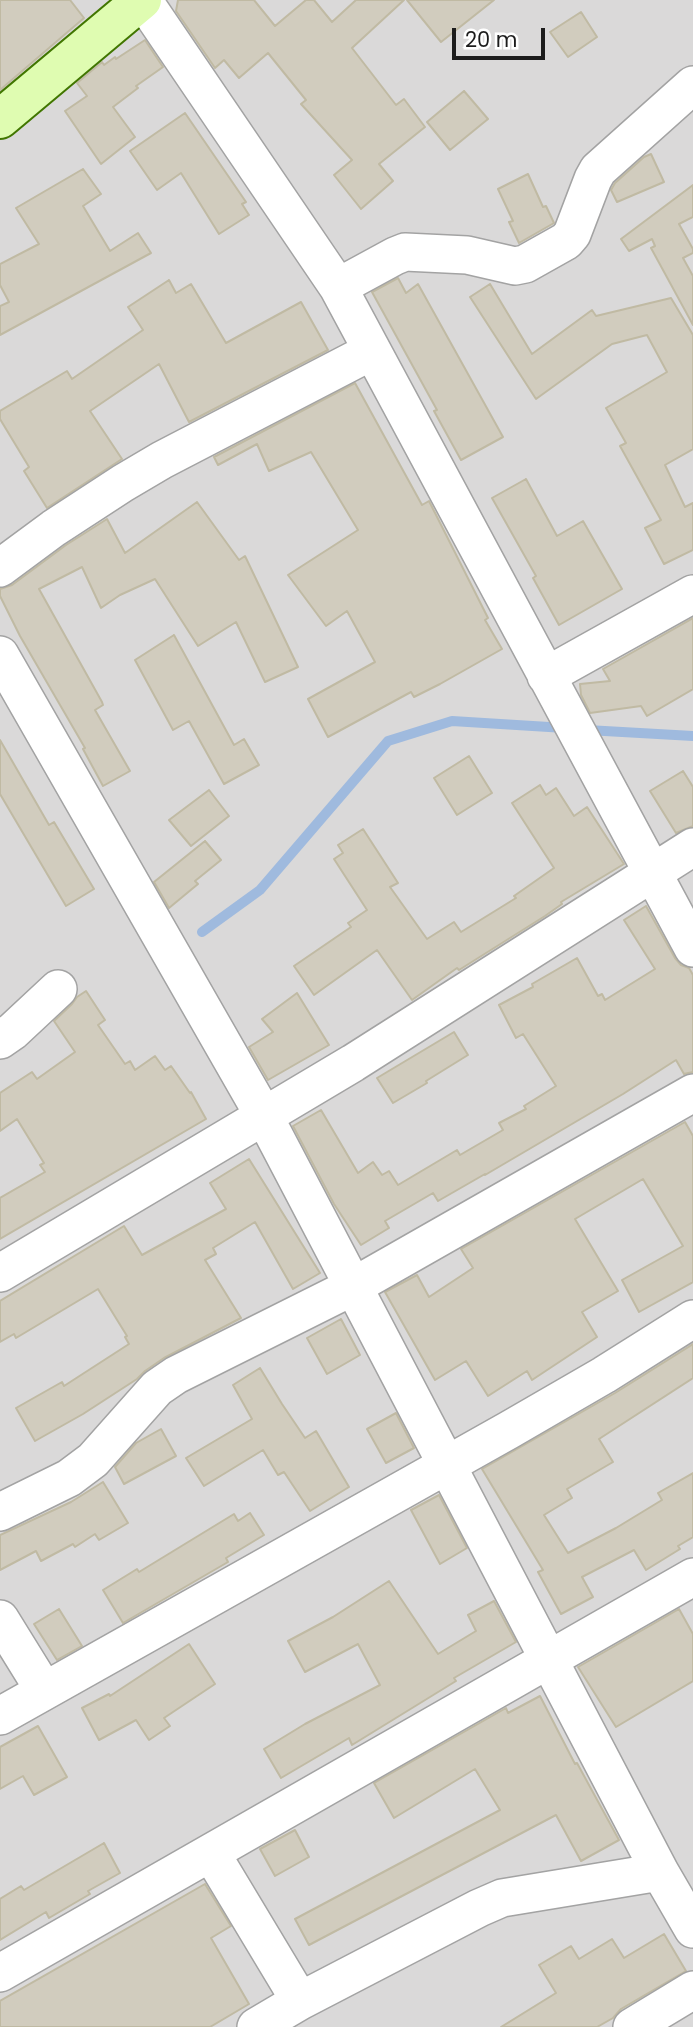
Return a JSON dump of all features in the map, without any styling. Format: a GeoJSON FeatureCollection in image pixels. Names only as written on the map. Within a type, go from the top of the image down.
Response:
{"type":"FeatureCollection","features":[{"type":"Feature","properties":{"kind":"street"},"geometry":{"type":"LineString","coordinates":[[0,119],[143,0],[338,287],[693,948]]}},
{"type":"Feature","properties":{"kind":"street"},"geometry":{"type":"LineString","coordinates":[[338,287],[405,252],[467,255],[515,266],[525,264],[566,241],[572,234],[598,170],[693,85]]}},
{"type":"Feature","properties":{"kind":"street"},"geometry":{"type":"LineString","coordinates":[[0,568],[54,528],[162,460],[372,351]]}},
{"type":"Feature","properties":{"kind":"street"},"geometry":{"type":"LineString","coordinates":[[546,676],[693,594]]}},
{"type":"Feature","properties":{"kind":"street"},"geometry":{"type":"LineString","coordinates":[[1,659],[264,1116],[660,1872],[693,1929]]}},
{"type":"Feature","properties":{"kind":"street"},"geometry":{"type":"LineString","coordinates":[[0,1273],[365,1056],[693,847]]}},
{"type":"Feature","properties":{"kind":"street"},"geometry":{"type":"LineString","coordinates":[[0,1040],[58,989]]}},
{"type":"Feature","properties":{"kind":"street"},"geometry":{"type":"LineString","coordinates":[[0,1512],[69,1478],[93,1460],[158,1388],[176,1375],[354,1286],[693,1093]]}},
{"type":"Feature","properties":{"kind":"street"},"geometry":{"type":"LineString","coordinates":[[0,1716],[604,1375],[693,1319]]}},
{"type":"Feature","properties":{"kind":"street"},"geometry":{"type":"LineString","coordinates":[[0,1973],[693,1577]]}},
{"type":"Feature","properties":{"kind":"street"},"geometry":{"type":"LineString","coordinates":[[0,1619],[44,1690]]}},
{"type":"Feature","properties":{"kind":"street"},"geometry":{"type":"LineString","coordinates":[[211,1853],[300,2001]]}},
{"type":"Feature","properties":{"kind":"street"},"geometry":{"type":"LineString","coordinates":[[256,2027],[300,2001],[502,1898],[660,1872]]}},
{"type":"Feature","properties":{"kind":"street"},"geometry":{"type":"LineString","coordinates":[[632,2027],[693,1990]]}},
{"type":"Feature","properties":{"kind":"shaded area"},"geometry":{"type":"Polygon","coordinates":[[[0,0],[693,0],[693,2027],[0,2027],[0,0]]]}},
{"type":"Feature","properties":{"kind":"building"},"geometry":{"type":"Polygon","coordinates":[[[0,0],[70,0],[84,18],[0,90],[0,0]]]}},
{"type":"Feature","properties":{"kind":"building"},"geometry":{"type":"Polygon","coordinates":[[[178,0],[254,0],[275,26],[306,0],[314,0],[332,22],[356,0],[404,0],[352,48],[396,105],[404,99],[425,127],[379,164],[393,181],[361,209],[334,175],[352,160],[301,104],[306,100],[268,53],[239,78],[224,60],[215,68],[176,11],[178,0]]]}},
{"type":"Feature","properties":{"kind":"building"},"geometry":{"type":"Polygon","coordinates":[[[407,0],[494,0],[441,42],[407,0]]]}},
{"type":"Feature","properties":{"kind":"building"},"geometry":{"type":"Polygon","coordinates":[[[581,12],[597,37],[568,57],[550,32],[581,12]]]}},
{"type":"Feature","properties":{"kind":"building"},"geometry":{"type":"Polygon","coordinates":[[[145,40],[163,67],[113,107],[135,137],[101,164],[65,111],[87,96],[77,83],[102,62],[104,65],[115,57],[116,59],[145,40]]]}},
{"type":"Feature","properties":{"kind":"building"},"geometry":{"type":"Polygon","coordinates":[[[464,91],[488,119],[450,150],[427,122],[464,91]]]}},
{"type":"Feature","properties":{"kind":"building"},"geometry":{"type":"Polygon","coordinates":[[[185,113],[246,202],[242,204],[249,215],[219,234],[181,173],[157,190],[130,151],[185,113]]]}},
{"type":"Feature","properties":{"kind":"building"},"geometry":{"type":"Polygon","coordinates":[[[651,154],[664,182],[617,202],[611,190],[615,183],[651,154]]]}},
{"type":"Feature","properties":{"kind":"building"},"geometry":{"type":"Polygon","coordinates":[[[83,169],[101,194],[83,206],[110,251],[138,233],[151,253],[0,335],[0,306],[9,302],[0,285],[0,264],[39,244],[16,208],[83,169]]]}},
{"type":"Feature","properties":{"kind":"building"},"geometry":{"type":"Polygon","coordinates":[[[528,174],[543,207],[546,206],[554,223],[519,243],[509,222],[513,221],[498,189],[528,174]]]}},
{"type":"Feature","properties":{"kind":"building"},"geometry":{"type":"Polygon","coordinates":[[[693,185],[693,217],[679,224],[693,249],[693,253],[683,258],[693,276],[693,325],[651,248],[655,246],[652,239],[629,251],[621,239],[693,185]]]}},
{"type":"Feature","properties":{"kind":"building"},"geometry":{"type":"Polygon","coordinates":[[[398,278],[406,293],[418,284],[503,437],[461,460],[434,411],[437,410],[372,292],[398,278]]]}},
{"type":"Feature","properties":{"kind":"building"},"geometry":{"type":"Polygon","coordinates":[[[169,280],[176,293],[191,284],[226,343],[301,302],[328,350],[189,422],[159,364],[90,411],[122,459],[47,508],[24,471],[29,467],[0,419],[0,411],[67,371],[72,379],[143,330],[128,307],[169,280]]]}},
{"type":"Feature","properties":{"kind":"building"},"geometry":{"type":"Polygon","coordinates":[[[490,284],[532,354],[592,310],[596,316],[671,298],[693,335],[693,449],[665,465],[685,507],[693,503],[693,550],[664,564],[645,528],[661,520],[620,446],[626,443],[606,408],[667,372],[647,335],[612,344],[536,399],[470,297],[490,284]]]}},
{"type":"Feature","properties":{"kind":"building"},"geometry":{"type":"Polygon","coordinates":[[[355,383],[422,505],[429,501],[488,618],[485,620],[502,649],[440,684],[414,697],[411,692],[328,737],[308,699],[375,662],[347,611],[326,626],[288,575],[358,530],[311,452],[269,471],[257,444],[218,465],[214,457],[355,383]]]}},
{"type":"Feature","properties":{"kind":"building"},"geometry":{"type":"Polygon","coordinates":[[[526,479],[557,536],[583,521],[622,589],[559,625],[533,578],[536,576],[492,498],[526,479]]]}},
{"type":"Feature","properties":{"kind":"building"},"geometry":{"type":"Polygon","coordinates":[[[197,502],[239,560],[245,556],[298,667],[265,682],[236,622],[198,646],[155,579],[120,595],[101,608],[82,567],[39,589],[102,702],[103,705],[95,710],[130,771],[103,786],[83,749],[85,748],[20,636],[0,596],[0,589],[12,585],[107,519],[125,553],[197,502]]]}},
{"type":"Feature","properties":{"kind":"building"},"geometry":{"type":"Polygon","coordinates":[[[693,618],[693,689],[647,716],[641,706],[590,713],[581,695],[580,684],[610,681],[603,669],[693,618]]]}},
{"type":"Feature","properties":{"kind":"building"},"geometry":{"type":"Polygon","coordinates":[[[174,635],[234,745],[244,739],[259,765],[224,784],[189,721],[173,730],[135,660],[174,635]]]}},
{"type":"Feature","properties":{"kind":"building"},"geometry":{"type":"Polygon","coordinates":[[[0,740],[49,825],[54,822],[94,889],[66,906],[0,794],[0,740]]]}},
{"type":"Feature","properties":{"kind":"building"},"geometry":{"type":"Polygon","coordinates":[[[469,756],[492,793],[457,815],[434,778],[469,756]]]}},
{"type":"Feature","properties":{"kind":"building"},"geometry":{"type":"Polygon","coordinates":[[[683,771],[693,787],[693,826],[676,833],[650,791],[683,771]]]}},
{"type":"Feature","properties":{"kind":"building"},"geometry":{"type":"Polygon","coordinates":[[[540,785],[546,795],[556,788],[574,816],[587,807],[624,864],[459,970],[457,968],[412,1000],[377,950],[314,995],[294,966],[351,927],[348,923],[367,910],[334,859],[343,853],[338,845],[363,829],[398,883],[390,887],[427,939],[454,922],[461,932],[516,898],[514,896],[554,868],[512,803],[540,785]]]}},
{"type":"Feature","properties":{"kind":"building"},"geometry":{"type":"Polygon","coordinates":[[[209,790],[229,816],[191,846],[169,820],[209,790]]]}},
{"type":"Feature","properties":{"kind":"building"},"geometry":{"type":"Polygon","coordinates":[[[205,841],[221,860],[195,881],[198,884],[169,908],[154,882],[205,841]]]}},
{"type":"Feature","properties":{"kind":"building"},"geometry":{"type":"Polygon","coordinates":[[[646,906],[675,958],[681,965],[689,968],[693,975],[693,1072],[684,1074],[676,1060],[485,1175],[438,1201],[433,1193],[385,1221],[389,1228],[361,1245],[334,1204],[293,1126],[321,1110],[358,1173],[373,1162],[382,1175],[389,1171],[398,1185],[457,1150],[460,1155],[503,1130],[499,1123],[526,1109],[524,1106],[556,1086],[523,1034],[516,1038],[499,1005],[533,987],[532,984],[577,958],[598,996],[602,994],[605,1000],[655,969],[624,920],[646,906]]]}},
{"type":"Feature","properties":{"kind":"building"},"geometry":{"type":"Polygon","coordinates":[[[86,991],[105,1020],[98,1025],[125,1064],[130,1061],[135,1070],[155,1056],[165,1070],[171,1066],[191,1092],[206,1119],[0,1239],[0,1198],[45,1172],[40,1165],[44,1163],[17,1119],[0,1131],[0,1093],[32,1072],[37,1079],[75,1052],[54,1021],[86,991]]]}},
{"type":"Feature","properties":{"kind":"building"},"geometry":{"type":"Polygon","coordinates":[[[297,993],[329,1045],[268,1080],[249,1047],[273,1032],[262,1019],[297,993]]]}},
{"type":"Feature","properties":{"kind":"building"},"geometry":{"type":"Polygon","coordinates":[[[454,1032],[468,1055],[393,1103],[377,1078],[454,1032]]]}},
{"type":"Feature","properties":{"kind":"building"},"geometry":{"type":"Polygon","coordinates":[[[685,1122],[693,1136],[693,1282],[639,1312],[622,1280],[683,1246],[643,1179],[575,1219],[618,1291],[582,1312],[597,1337],[532,1380],[527,1371],[488,1396],[466,1361],[435,1380],[385,1292],[417,1275],[429,1297],[473,1268],[461,1249],[685,1122]]]}},
{"type":"Feature","properties":{"kind":"building"},"geometry":{"type":"Polygon","coordinates":[[[249,1159],[320,1273],[293,1289],[255,1222],[213,1248],[216,1254],[205,1260],[241,1318],[164,1358],[83,1414],[35,1441],[16,1408],[62,1382],[64,1386],[129,1344],[125,1337],[127,1336],[98,1289],[16,1338],[14,1334],[0,1342],[0,1301],[124,1226],[142,1255],[226,1209],[210,1183],[249,1159]]]}},
{"type":"Feature","properties":{"kind":"building"},"geometry":{"type":"Polygon","coordinates":[[[341,1319],[360,1355],[327,1374],[307,1338],[341,1319]]]}},
{"type":"Feature","properties":{"kind":"building"},"geometry":{"type":"Polygon","coordinates":[[[693,1344],[693,1378],[599,1439],[613,1462],[567,1489],[572,1498],[544,1515],[568,1553],[662,1500],[658,1493],[693,1473],[693,1537],[678,1546],[680,1549],[646,1570],[634,1550],[582,1577],[593,1597],[561,1614],[538,1572],[543,1570],[482,1469],[615,1393],[693,1344]]]}},
{"type":"Feature","properties":{"kind":"building"},"geometry":{"type":"Polygon","coordinates":[[[260,1368],[305,1438],[316,1431],[349,1487],[310,1511],[284,1472],[278,1475],[263,1450],[204,1486],[186,1458],[252,1419],[233,1385],[260,1368]]]}},
{"type":"Feature","properties":{"kind":"building"},"geometry":{"type":"Polygon","coordinates":[[[396,1413],[414,1448],[386,1463],[367,1429],[396,1413]]]}},
{"type":"Feature","properties":{"kind":"building"},"geometry":{"type":"Polygon","coordinates":[[[161,1429],[176,1456],[124,1484],[115,1467],[136,1443],[161,1429]]]}},
{"type":"Feature","properties":{"kind":"building"},"geometry":{"type":"Polygon","coordinates":[[[103,1482],[128,1523],[99,1540],[95,1534],[75,1547],[73,1544],[41,1561],[36,1551],[0,1570],[0,1535],[71,1502],[103,1482]]]}},
{"type":"Feature","properties":{"kind":"building"},"geometry":{"type":"Polygon","coordinates":[[[439,1495],[467,1548],[440,1564],[411,1510],[439,1495]]]}},
{"type":"Feature","properties":{"kind":"building"},"geometry":{"type":"Polygon","coordinates":[[[250,1513],[264,1535],[226,1558],[228,1562],[123,1623],[103,1590],[137,1569],[139,1572],[234,1514],[238,1521],[250,1513]]]}},
{"type":"Feature","properties":{"kind":"building"},"geometry":{"type":"Polygon","coordinates":[[[389,1581],[438,1654],[476,1631],[468,1615],[494,1601],[516,1642],[454,1678],[456,1681],[352,1745],[349,1738],[281,1778],[264,1749],[380,1685],[358,1644],[305,1672],[288,1641],[333,1617],[389,1581]]]}},
{"type":"Feature","properties":{"kind":"building"},"geometry":{"type":"Polygon","coordinates":[[[59,1609],[82,1646],[57,1660],[34,1624],[59,1609]]]}},
{"type":"Feature","properties":{"kind":"building"},"geometry":{"type":"Polygon","coordinates":[[[679,1609],[693,1634],[693,1681],[616,1727],[578,1667],[679,1609]]]}},
{"type":"Feature","properties":{"kind":"building"},"geometry":{"type":"Polygon","coordinates":[[[189,1644],[215,1684],[164,1718],[170,1726],[149,1740],[136,1720],[99,1740],[82,1708],[109,1694],[110,1696],[189,1644]]]}},
{"type":"Feature","properties":{"kind":"building"},"geometry":{"type":"Polygon","coordinates":[[[540,1696],[619,1840],[581,1861],[556,1815],[309,1945],[295,1919],[500,1810],[475,1769],[394,1818],[374,1783],[506,1708],[508,1713],[540,1696]]]}},
{"type":"Feature","properties":{"kind":"building"},"geometry":{"type":"Polygon","coordinates":[[[38,1726],[67,1777],[34,1795],[23,1776],[0,1789],[0,1747],[38,1726]]]}},
{"type":"Feature","properties":{"kind":"building"},"geometry":{"type":"Polygon","coordinates":[[[295,1830],[309,1857],[275,1876],[260,1849],[295,1830]]]}},
{"type":"Feature","properties":{"kind":"building"},"geometry":{"type":"Polygon","coordinates":[[[104,1843],[120,1873],[49,1918],[46,1912],[0,1940],[0,1899],[21,1886],[24,1890],[104,1843]]]}},
{"type":"Feature","properties":{"kind":"building"},"geometry":{"type":"Polygon","coordinates":[[[205,1884],[231,1926],[211,1938],[249,2004],[210,2027],[0,2027],[0,2001],[205,1884]]]}},
{"type":"Feature","properties":{"kind":"building"},"geometry":{"type":"Polygon","coordinates":[[[664,1934],[686,1971],[621,2009],[613,2018],[597,2027],[501,2027],[556,1993],[539,1965],[571,1946],[579,1959],[612,1939],[624,1958],[664,1934]]]}},
{"type":"Feature","properties":{"kind":"waterway"},"geometry":{"type":"LineString","coordinates":[[202,932],[260,890],[388,741],[452,721],[565,728]]}},
{"type":"Feature","properties":{"kind":"waterway"},"geometry":{"type":"LineString","coordinates":[[587,730],[693,736]]}}]}
